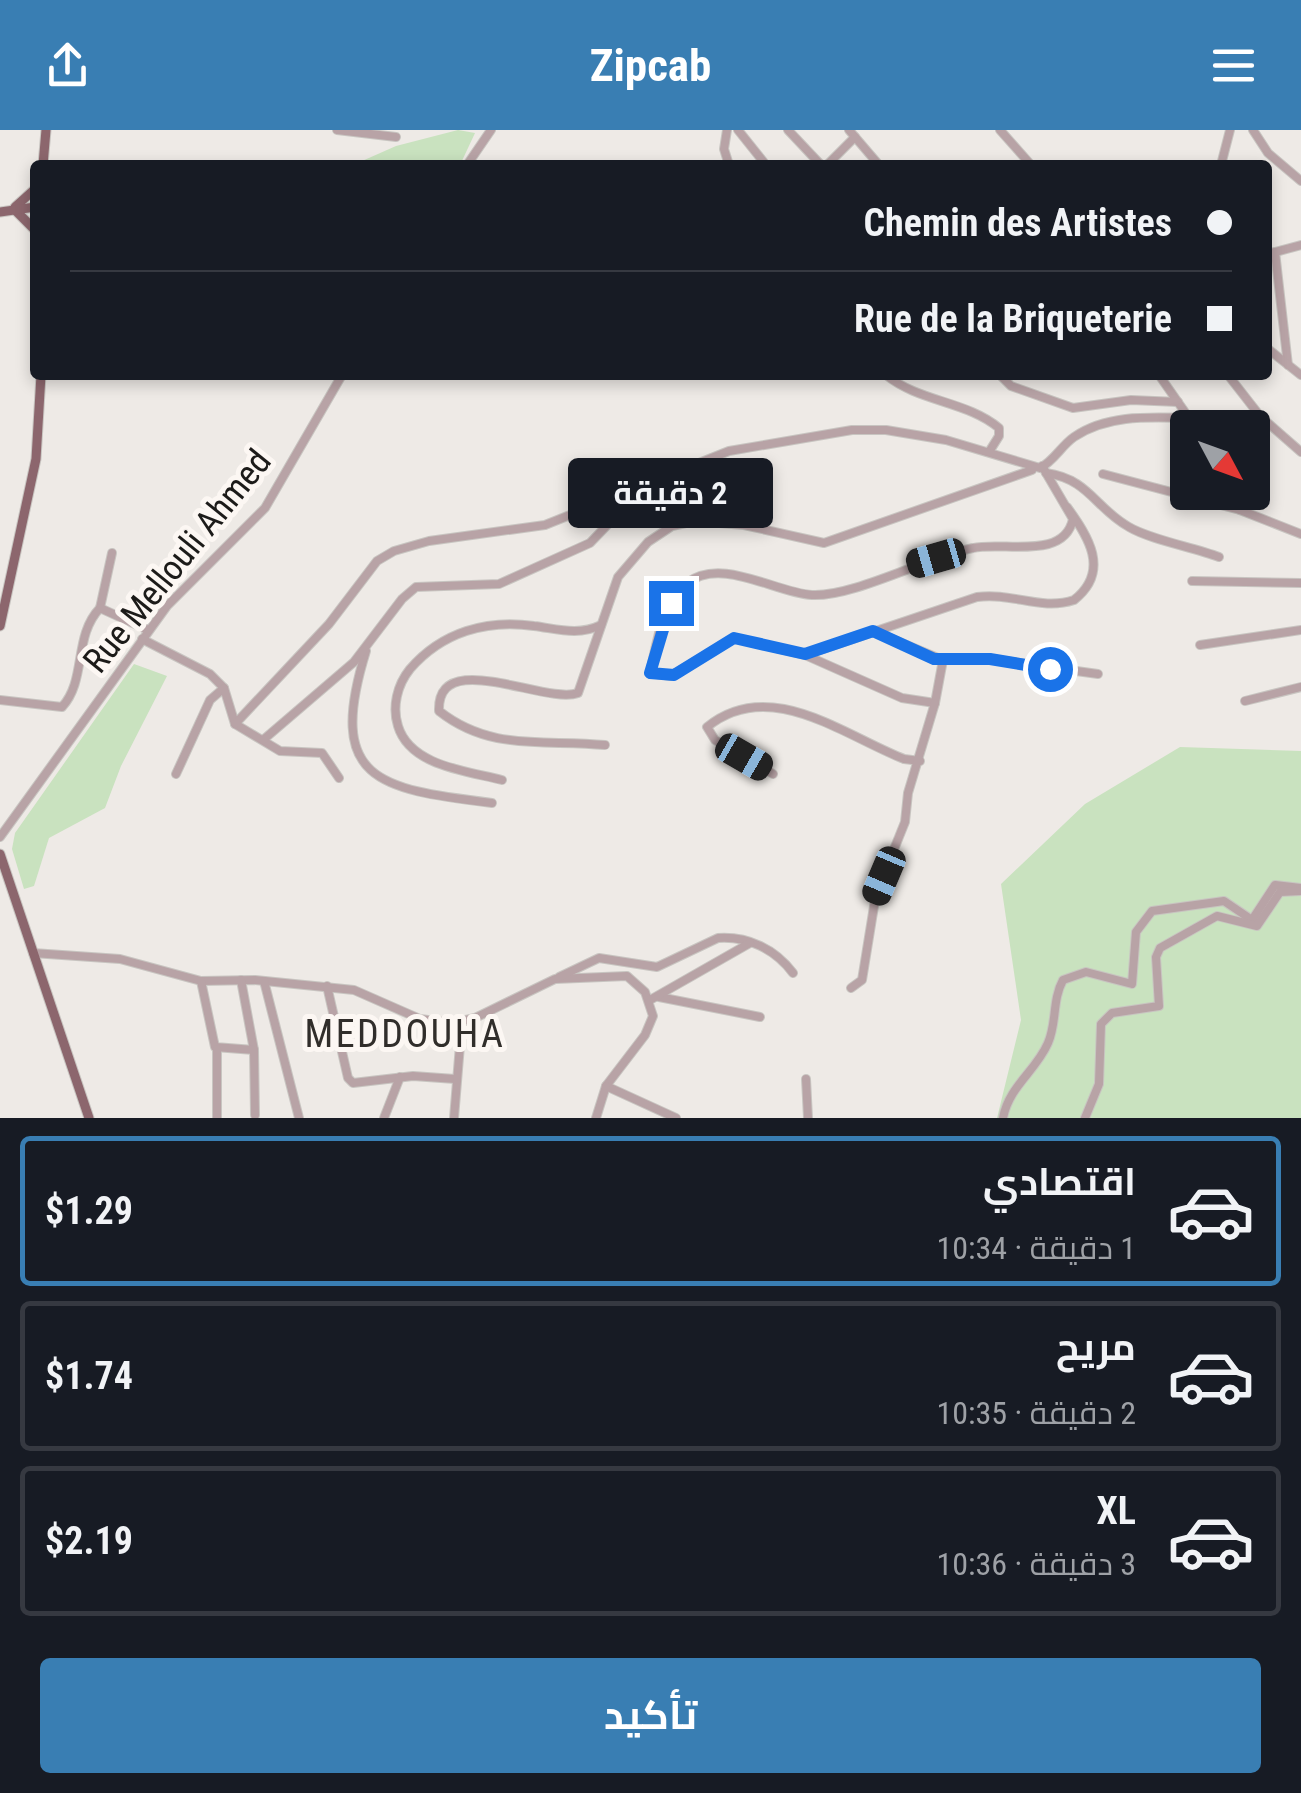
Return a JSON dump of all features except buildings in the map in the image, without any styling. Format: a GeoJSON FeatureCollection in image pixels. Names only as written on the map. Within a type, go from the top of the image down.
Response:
{"type":"FeatureCollection","features":[{"type":"Feature","properties":{"kind":"main road"},"geometry":{"type":"LineString","coordinates":[[43,160],[46,130]]}},
{"type":"Feature","properties":{"kind":"main road"},"geometry":{"type":"LineString","coordinates":[[13,209],[30,194]]}},
{"type":"Feature","properties":{"kind":"main road"},"geometry":{"type":"LineString","coordinates":[[0,212],[30,207]]}},
{"type":"Feature","properties":{"kind":"main road"},"geometry":{"type":"LineString","coordinates":[[13,209],[30,221]]}},
{"type":"Feature","properties":{"kind":"main road"},"geometry":{"type":"LineString","coordinates":[[0,626],[36,459],[40,380]]}},
{"type":"Feature","properties":{"kind":"main road"},"geometry":{"type":"LineString","coordinates":[[0,851],[86,1118]]}},
{"type":"Feature","properties":{"kind":"street"},"geometry":{"type":"LineString","coordinates":[[337,130],[396,137]]}},
{"type":"Feature","properties":{"kind":"street"},"geometry":{"type":"LineString","coordinates":[[471,160],[491,130]]}},
{"type":"Feature","properties":{"kind":"street"},"geometry":{"type":"LineString","coordinates":[[726,130],[727,160]]}},
{"type":"Feature","properties":{"kind":"street"},"geometry":{"type":"LineString","coordinates":[[738,130],[762,160]]}},
{"type":"Feature","properties":{"kind":"street"},"geometry":{"type":"LineString","coordinates":[[788,130],[819,160]]}},
{"type":"Feature","properties":{"kind":"street"},"geometry":{"type":"LineString","coordinates":[[1000,130],[1027,160]]}},
{"type":"Feature","properties":{"kind":"street"},"geometry":{"type":"LineString","coordinates":[[1223,160],[1230,130]]}},
{"type":"Feature","properties":{"kind":"street"},"geometry":{"type":"LineString","coordinates":[[1253,130],[1268,153],[1301,181]]}},
{"type":"Feature","properties":{"kind":"street"},"geometry":{"type":"LineString","coordinates":[[829,160],[852,134],[875,160]]}},
{"type":"Feature","properties":{"kind":"street"},"geometry":{"type":"LineString","coordinates":[[1288,365],[1272,254],[1301,245]]}},
{"type":"Feature","properties":{"kind":"street"},"geometry":{"type":"LineString","coordinates":[[1272,352],[1301,375]]}},
{"type":"Feature","properties":{"kind":"street","name":"Rue Mellouli Ahmed"},"geometry":{"type":"LineString","coordinates":[[0,837],[6,823],[148,630],[179,593],[265,508],[339,380]]}},
{"type":"Feature","properties":{"kind":"street"},"geometry":{"type":"LineString","coordinates":[[894,380],[919,395],[990,420],[999,428],[999,436],[989,452]]}},
{"type":"Feature","properties":{"kind":"street"},"geometry":{"type":"LineString","coordinates":[[1005,380],[1011,386],[1074,408],[1131,400],[1178,402]]}},
{"type":"Feature","properties":{"kind":"street"},"geometry":{"type":"LineString","coordinates":[[1163,380],[1184,410]]}},
{"type":"Feature","properties":{"kind":"street"},"geometry":{"type":"LineString","coordinates":[[1232,380],[1255,410]]}},
{"type":"Feature","properties":{"kind":"street"},"geometry":{"type":"LineString","coordinates":[[605,744],[543,746],[487,738],[447,716],[440,710],[439,702],[446,688],[481,678],[542,695],[574,695],[584,685],[601,625],[623,569],[648,542],[672,526],[696,521],[744,524],[824,543],[1043,469],[1078,434],[1102,424],[1170,419]]}},
{"type":"Feature","properties":{"kind":"street"},"geometry":{"type":"LineString","coordinates":[[1270,425],[1301,452]]}},
{"type":"Feature","properties":{"kind":"street"},"geometry":{"type":"LineString","coordinates":[[235,724],[329,624],[385,555],[429,541],[544,526],[729,451],[852,430],[886,430],[989,452],[1078,481],[1104,510],[1135,531],[1219,558]]}},
{"type":"Feature","properties":{"kind":"street"},"geometry":{"type":"LineString","coordinates":[[805,654],[977,597],[1004,594],[1049,606],[1074,600],[1092,573],[1094,550],[1043,469]]}},
{"type":"Feature","properties":{"kind":"street"},"geometry":{"type":"LineString","coordinates":[[1103,474],[1170,492]]}},
{"type":"Feature","properties":{"kind":"street"},"geometry":{"type":"LineString","coordinates":[[263,740],[367,647],[402,599],[416,587],[499,584],[590,543],[614,518],[615,495]]}},
{"type":"Feature","properties":{"kind":"street"},"geometry":{"type":"LineString","coordinates":[[934,703],[902,698],[805,654],[734,638],[674,675],[650,673],[664,616],[678,593],[694,579],[742,577],[807,594],[830,593],[966,549],[1053,543],[1072,524],[1067,507]]}},
{"type":"Feature","properties":{"kind":"street"},"geometry":{"type":"LineString","coordinates":[[1240,510],[1301,534]]}},
{"type":"Feature","properties":{"kind":"street"},"geometry":{"type":"LineString","coordinates":[[0,700],[62,707],[72,693],[86,624],[100,608],[112,554]]}},
{"type":"Feature","properties":{"kind":"street"},"geometry":{"type":"LineString","coordinates":[[1192,580],[1301,584]]}},
{"type":"Feature","properties":{"kind":"street"},"geometry":{"type":"LineString","coordinates":[[100,608],[148,630]]}},
{"type":"Feature","properties":{"kind":"street"},"geometry":{"type":"LineString","coordinates":[[502,780],[429,760],[404,742],[396,720],[402,679],[445,640],[476,626],[510,622],[583,632],[601,625]]}},
{"type":"Feature","properties":{"kind":"street"},"geometry":{"type":"LineString","coordinates":[[1200,645],[1301,630]]}},
{"type":"Feature","properties":{"kind":"street"},"geometry":{"type":"LineString","coordinates":[[873,631],[944,660],[990,659],[1098,674]]}},
{"type":"Feature","properties":{"kind":"street"},"geometry":{"type":"LineString","coordinates":[[142,638],[210,674],[224,688],[235,724],[280,751],[322,753],[339,778]]}},
{"type":"Feature","properties":{"kind":"street"},"geometry":{"type":"LineString","coordinates":[[367,647],[350,716],[353,746],[365,767],[386,783],[440,797],[492,804]]}},
{"type":"Feature","properties":{"kind":"street"},"geometry":{"type":"LineString","coordinates":[[851,988],[862,980],[876,894],[905,822],[908,793],[920,761],[944,660]]}},
{"type":"Feature","properties":{"kind":"street"},"geometry":{"type":"LineString","coordinates":[[1245,701],[1301,686]]}},
{"type":"Feature","properties":{"kind":"street"},"geometry":{"type":"LineString","coordinates":[[176,774],[210,700],[224,688]]}},
{"type":"Feature","properties":{"kind":"street"},"geometry":{"type":"LineString","coordinates":[[772,774],[714,740],[707,727],[743,708],[771,704],[904,759],[920,761]]}},
{"type":"Feature","properties":{"kind":"street"},"geometry":{"type":"LineString","coordinates":[[0,851],[6,823]]}},
{"type":"Feature","properties":{"kind":"street"},"geometry":{"type":"LineString","coordinates":[[1002,1118],[1009,1094],[1048,1044],[1054,1000],[1063,980],[1086,972],[1132,984],[1136,932],[1152,911],[1224,901],[1252,920],[1276,884],[1301,889]]}},
{"type":"Feature","properties":{"kind":"street"},"geometry":{"type":"LineString","coordinates":[[1085,1118],[1099,1084],[1101,1024],[1112,1013],[1159,1006],[1156,957],[1160,948],[1198,923],[1217,916],[1257,926],[1280,892],[1301,889]]}},
{"type":"Feature","properties":{"kind":"street"},"geometry":{"type":"LineString","coordinates":[[33,953],[120,958],[201,981],[328,986],[376,997],[420,1019],[462,1021],[600,958],[657,967],[718,938],[753,941],[780,956],[793,974]]}},
{"type":"Feature","properties":{"kind":"street"},"geometry":{"type":"LineString","coordinates":[[655,998],[753,941]]}},
{"type":"Feature","properties":{"kind":"street"},"geometry":{"type":"LineString","coordinates":[[556,979],[627,976],[655,998],[760,1017]]}},
{"type":"Feature","properties":{"kind":"street"},"geometry":{"type":"LineString","coordinates":[[240,980],[254,1050],[255,1115]]}},
{"type":"Feature","properties":{"kind":"street"},"geometry":{"type":"LineString","coordinates":[[201,981],[217,1049],[216,1116]]}},
{"type":"Feature","properties":{"kind":"street"},"geometry":{"type":"LineString","coordinates":[[264,981],[299,1118]]}},
{"type":"Feature","properties":{"kind":"street"},"geometry":{"type":"LineString","coordinates":[[328,986],[348,1078],[358,1085],[400,1077],[455,1078]]}},
{"type":"Feature","properties":{"kind":"street"},"geometry":{"type":"LineString","coordinates":[[596,1118],[606,1086],[651,1024],[655,998]]}},
{"type":"Feature","properties":{"kind":"street"},"geometry":{"type":"LineString","coordinates":[[454,1118],[462,1021]]}},
{"type":"Feature","properties":{"kind":"street"},"geometry":{"type":"LineString","coordinates":[[217,1049],[254,1050]]}},
{"type":"Feature","properties":{"kind":"street"},"geometry":{"type":"LineString","coordinates":[[384,1118],[398,1092],[400,1077]]}},
{"type":"Feature","properties":{"kind":"street"},"geometry":{"type":"LineString","coordinates":[[806,1079],[808,1118]]}},
{"type":"Feature","properties":{"kind":"street"},"geometry":{"type":"LineString","coordinates":[[606,1086],[676,1118]]}},
{"type":"Feature","properties":{"kind":"green space"},"geometry":{"type":"Polygon","coordinates":[[[458,130],[475,133],[462,160],[364,160],[396,146],[458,130]]]}},
{"type":"Feature","properties":{"kind":"green space"},"geometry":{"type":"Polygon","coordinates":[[[134,664],[167,676],[121,766],[105,808],[49,838],[34,886],[24,889],[12,849],[15,833],[134,664]]]}},
{"type":"Feature","properties":{"kind":"green space"},"geometry":{"type":"Polygon","coordinates":[[[1180,747],[1301,751],[1301,1118],[997,1118],[1021,1020],[1001,884],[1085,804],[1180,747]]]}},
{"type":"Feature","properties":{"kind":"district","name":"MEDDOUHA"},"geometry":{"type":"Point","coordinates":[405,1034]}},
{"type":"Feature","properties":{"kind":"route"},"geometry":{"type":"LineString","coordinates":[[671,603],[650,673],[674,675],[720,643],[734,638],[786,653],[805,654],[873,631],[934,659],[990,659],[1050,669]]}}]}
